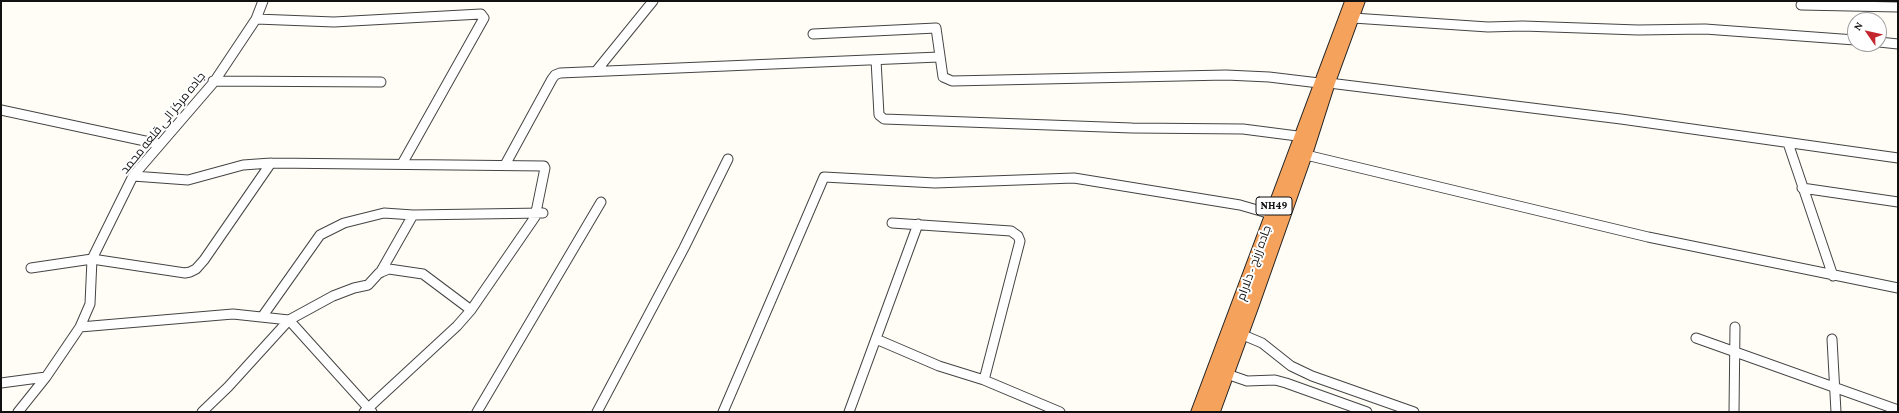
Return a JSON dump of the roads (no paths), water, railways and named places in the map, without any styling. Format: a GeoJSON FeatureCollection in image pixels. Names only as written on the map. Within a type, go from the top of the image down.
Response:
{"type":"FeatureCollection","features":[{"type":"Feature","properties":{"kind":"highway","name":"جاده زرنج - دلارام"},"geometry":{"type":"LineString","coordinates":[[1236,332],[1271,214],[1306,137],[1350,1]]}},
{"type":"Feature","properties":{"kind":"highway","name":"جاده زرنج - دلارام"},"geometry":{"type":"LineString","coordinates":[[1324,83],[1354,18],[1360,1]]}},
{"type":"Feature","properties":{"kind":"highway","name":"جاده زرنج - دلارام"},"geometry":{"type":"LineString","coordinates":[[1199,412],[1220,372],[1306,155],[1306,137]]}},
{"type":"Feature","properties":{"kind":"highway","name":"جاده زرنج - دلارام"},"geometry":{"type":"LineString","coordinates":[[1212,412],[1220,372]]}},
{"type":"Feature","properties":{"kind":"street","name":"جاده مرکز الی قلعه محمد"},"geometry":{"type":"LineString","coordinates":[[18,412],[46,377],[80,327],[90,304],[92,259],[133,176],[213,81],[256,19],[263,1]]}},
{"type":"Feature","properties":{"kind":"street"},"geometry":{"type":"LineString","coordinates":[[597,70],[653,1]]}},
{"type":"Feature","properties":{"kind":"street"},"geometry":{"type":"LineString","coordinates":[[1802,5],[1898,7]]}},
{"type":"Feature","properties":{"kind":"street"},"geometry":{"type":"LineString","coordinates":[[256,19],[334,22],[481,14],[484,18],[402,164]]}},
{"type":"Feature","properties":{"kind":"street"},"geometry":{"type":"LineString","coordinates":[[1354,18],[1488,27],[1523,26],[1638,30],[1705,29],[1847,39]]}},
{"type":"Feature","properties":{"kind":"street"},"geometry":{"type":"LineString","coordinates":[[813,34],[936,28],[943,77],[952,81],[1226,75],[1269,77],[1621,120],[1898,158]]}},
{"type":"Feature","properties":{"kind":"street"},"geometry":{"type":"LineString","coordinates":[[1887,43],[1898,44]]}},
{"type":"Feature","properties":{"kind":"street"},"geometry":{"type":"LineString","coordinates":[[505,165],[554,75],[597,70],[939,57]]}},
{"type":"Feature","properties":{"kind":"street"},"geometry":{"type":"LineString","coordinates":[[876,60],[879,115],[884,119],[1132,128],[1243,129],[1306,137]]}},
{"type":"Feature","properties":{"kind":"street"},"geometry":{"type":"LineString","coordinates":[[213,81],[381,82]]}},
{"type":"Feature","properties":{"kind":"street"},"geometry":{"type":"LineString","coordinates":[[1,110],[159,144]]}},
{"type":"Feature","properties":{"kind":"street"},"geometry":{"type":"LineString","coordinates":[[1788,143],[1833,276]]}},
{"type":"Feature","properties":{"kind":"street"},"geometry":{"type":"LineString","coordinates":[[1306,155],[1648,238],[1898,288]]}},
{"type":"Feature","properties":{"kind":"street"},"geometry":{"type":"LineString","coordinates":[[597,412],[684,248],[728,159]]}},
{"type":"Feature","properties":{"kind":"street"},"geometry":{"type":"LineString","coordinates":[[31,268],[92,259],[185,273],[196,269],[204,260],[271,163]]}},
{"type":"Feature","properties":{"kind":"street"},"geometry":{"type":"LineString","coordinates":[[80,327],[233,314],[289,320],[339,374],[368,411],[457,326],[471,310],[539,212],[545,168],[544,166],[505,165],[271,163],[243,166],[188,180],[133,176]]}},
{"type":"Feature","properties":{"kind":"street"},"geometry":{"type":"LineString","coordinates":[[723,412],[824,177],[935,183],[1074,178],[1240,205],[1271,214]]}},
{"type":"Feature","properties":{"kind":"street"},"geometry":{"type":"LineString","coordinates":[[1802,188],[1898,202]]}},
{"type":"Feature","properties":{"kind":"street"},"geometry":{"type":"LineString","coordinates":[[477,412],[601,202]]}},
{"type":"Feature","properties":{"kind":"street"},"geometry":{"type":"LineString","coordinates":[[262,318],[320,235],[344,223],[384,213],[413,215],[539,212]]}},
{"type":"Feature","properties":{"kind":"street"},"geometry":{"type":"LineString","coordinates":[[202,412],[228,387],[289,320],[333,296],[354,288],[368,285],[379,274],[413,215]]}},
{"type":"Feature","properties":{"kind":"street"},"geometry":{"type":"LineString","coordinates":[[892,223],[1011,231],[1018,236],[1020,241],[984,380]]}},
{"type":"Feature","properties":{"kind":"street"},"geometry":{"type":"LineString","coordinates":[[849,412],[918,224]]}},
{"type":"Feature","properties":{"kind":"street"},"geometry":{"type":"LineString","coordinates":[[379,274],[389,269],[423,274],[471,310]]}},
{"type":"Feature","properties":{"kind":"street"},"geometry":{"type":"LineString","coordinates":[[1734,412],[1735,327]]}},
{"type":"Feature","properties":{"kind":"street"},"geometry":{"type":"LineString","coordinates":[[1236,332],[1262,343],[1291,366],[1312,376],[1414,412]]}},
{"type":"Feature","properties":{"kind":"street"},"geometry":{"type":"LineString","coordinates":[[1696,338],[1898,410]]}},
{"type":"Feature","properties":{"kind":"street"},"geometry":{"type":"LineString","coordinates":[[876,339],[939,366],[984,380],[1060,412]]}},
{"type":"Feature","properties":{"kind":"street"},"geometry":{"type":"LineString","coordinates":[[1832,339],[1836,412]]}},
{"type":"Feature","properties":{"kind":"street"},"geometry":{"type":"LineString","coordinates":[[1220,372],[1247,381],[1275,380],[1286,382],[1367,412]]}},
{"type":"Feature","properties":{"kind":"street"},"geometry":{"type":"LineString","coordinates":[[1,383],[46,377]]}}]}
